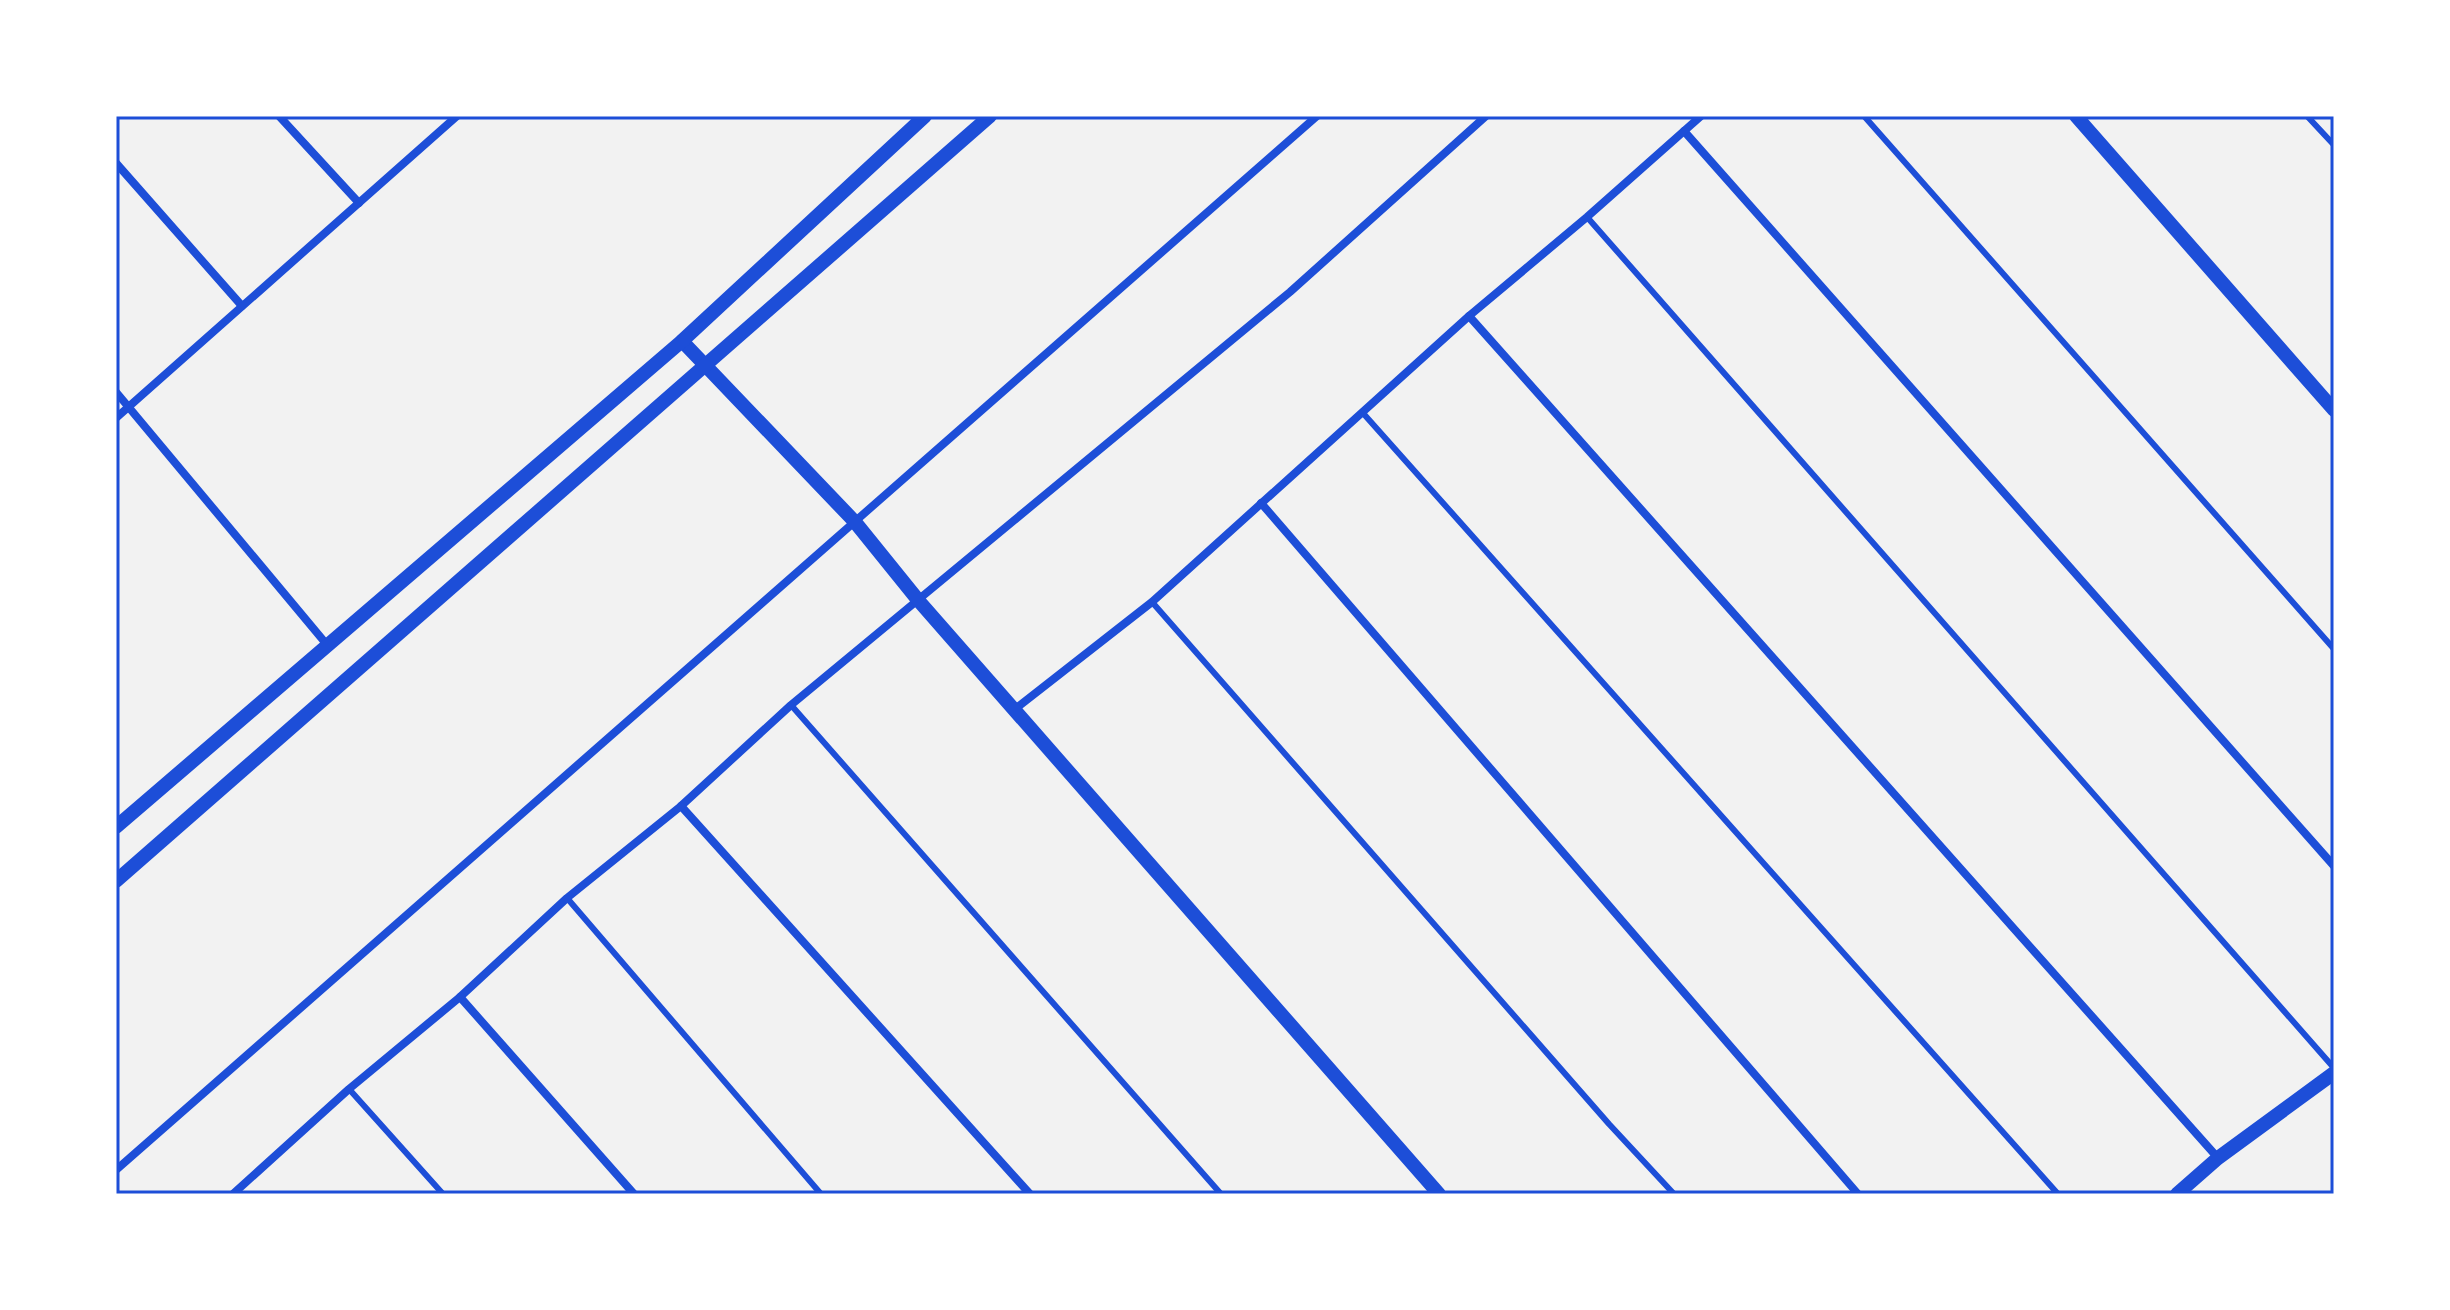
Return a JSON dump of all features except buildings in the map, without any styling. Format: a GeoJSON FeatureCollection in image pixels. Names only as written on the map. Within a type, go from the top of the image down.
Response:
{"type":"FeatureCollection","features":[{"type":"Feature","properties":{"kind":"street"},"geometry":{"type":"LineString","coordinates":[[279,116],[359,203]]}},
{"type":"Feature","properties":{"kind":"street"},"geometry":{"type":"LineString","coordinates":[[116,418],[359,203],[446,120],[457,116]]}},
{"type":"Feature","properties":{"kind":"street"},"geometry":{"type":"LineString","coordinates":[[116,827],[682,341],[925,116]]}},
{"type":"Feature","properties":{"kind":"street"},"geometry":{"type":"LineString","coordinates":[[116,881],[990,116]]}},
{"type":"Feature","properties":{"kind":"street"},"geometry":{"type":"LineString","coordinates":[[116,1170],[1317,116]]}},
{"type":"Feature","properties":{"kind":"street"},"geometry":{"type":"LineString","coordinates":[[236,1193],[349,1089],[460,997],[567,898],[681,806],[791,705],[1290,292],[1486,116]]}},
{"type":"Feature","properties":{"kind":"street"},"geometry":{"type":"LineString","coordinates":[[1015,709],[1152,602],[1469,316],[1701,116]]}},
{"type":"Feature","properties":{"kind":"street"},"geometry":{"type":"LineString","coordinates":[[2076,116],[2334,410]]}},
{"type":"Feature","properties":{"kind":"street"},"geometry":{"type":"LineString","coordinates":[[1684,131],[2334,866]]}},
{"type":"Feature","properties":{"kind":"street"},"geometry":{"type":"LineString","coordinates":[[116,163],[242,306]]}},
{"type":"Feature","properties":{"kind":"street"},"geometry":{"type":"LineString","coordinates":[[1469,316],[2218,1158]]}},
{"type":"Feature","properties":{"kind":"street"},"geometry":{"type":"LineString","coordinates":[[682,341],[855,522],[918,600],[1439,1194]]}},
{"type":"Feature","properties":{"kind":"street"},"geometry":{"type":"LineString","coordinates":[[116,392],[328,646]]}},
{"type":"Feature","properties":{"kind":"street"},"geometry":{"type":"LineString","coordinates":[[1261,503],[1858,1194]]}},
{"type":"Feature","properties":{"kind":"street"},"geometry":{"type":"LineString","coordinates":[[681,806],[1030,1194]]}},
{"type":"Feature","properties":{"kind":"street"},"geometry":{"type":"LineString","coordinates":[[460,997],[634,1194]]}},
{"type":"Feature","properties":{"kind":"street"},"geometry":{"type":"LineString","coordinates":[[2177,1194],[2218,1158],[2334,1070]]}},
{"type":"Feature","properties":{"kind":"lane"},"geometry":{"type":"LineString","coordinates":[[1864,116],[2334,649]]}},
{"type":"Feature","properties":{"kind":"lane"},"geometry":{"type":"LineString","coordinates":[[2307,116],[2334,145]]}},
{"type":"Feature","properties":{"kind":"lane"},"geometry":{"type":"LineString","coordinates":[[1587,217],[2334,1070]]}},
{"type":"Feature","properties":{"kind":"lane"},"geometry":{"type":"LineString","coordinates":[[1362,412],[2058,1194]]}},
{"type":"Feature","properties":{"kind":"lane"},"geometry":{"type":"LineString","coordinates":[[1152,602],[1609,1124],[1674,1194]]}},
{"type":"Feature","properties":{"kind":"lane"},"geometry":{"type":"LineString","coordinates":[[791,705],[1221,1194]]}},
{"type":"Feature","properties":{"kind":"lane"},"geometry":{"type":"LineString","coordinates":[[567,898],[821,1194]]}},
{"type":"Feature","properties":{"kind":"lane"},"geometry":{"type":"LineString","coordinates":[[349,1089],[443,1194]]}}]}
